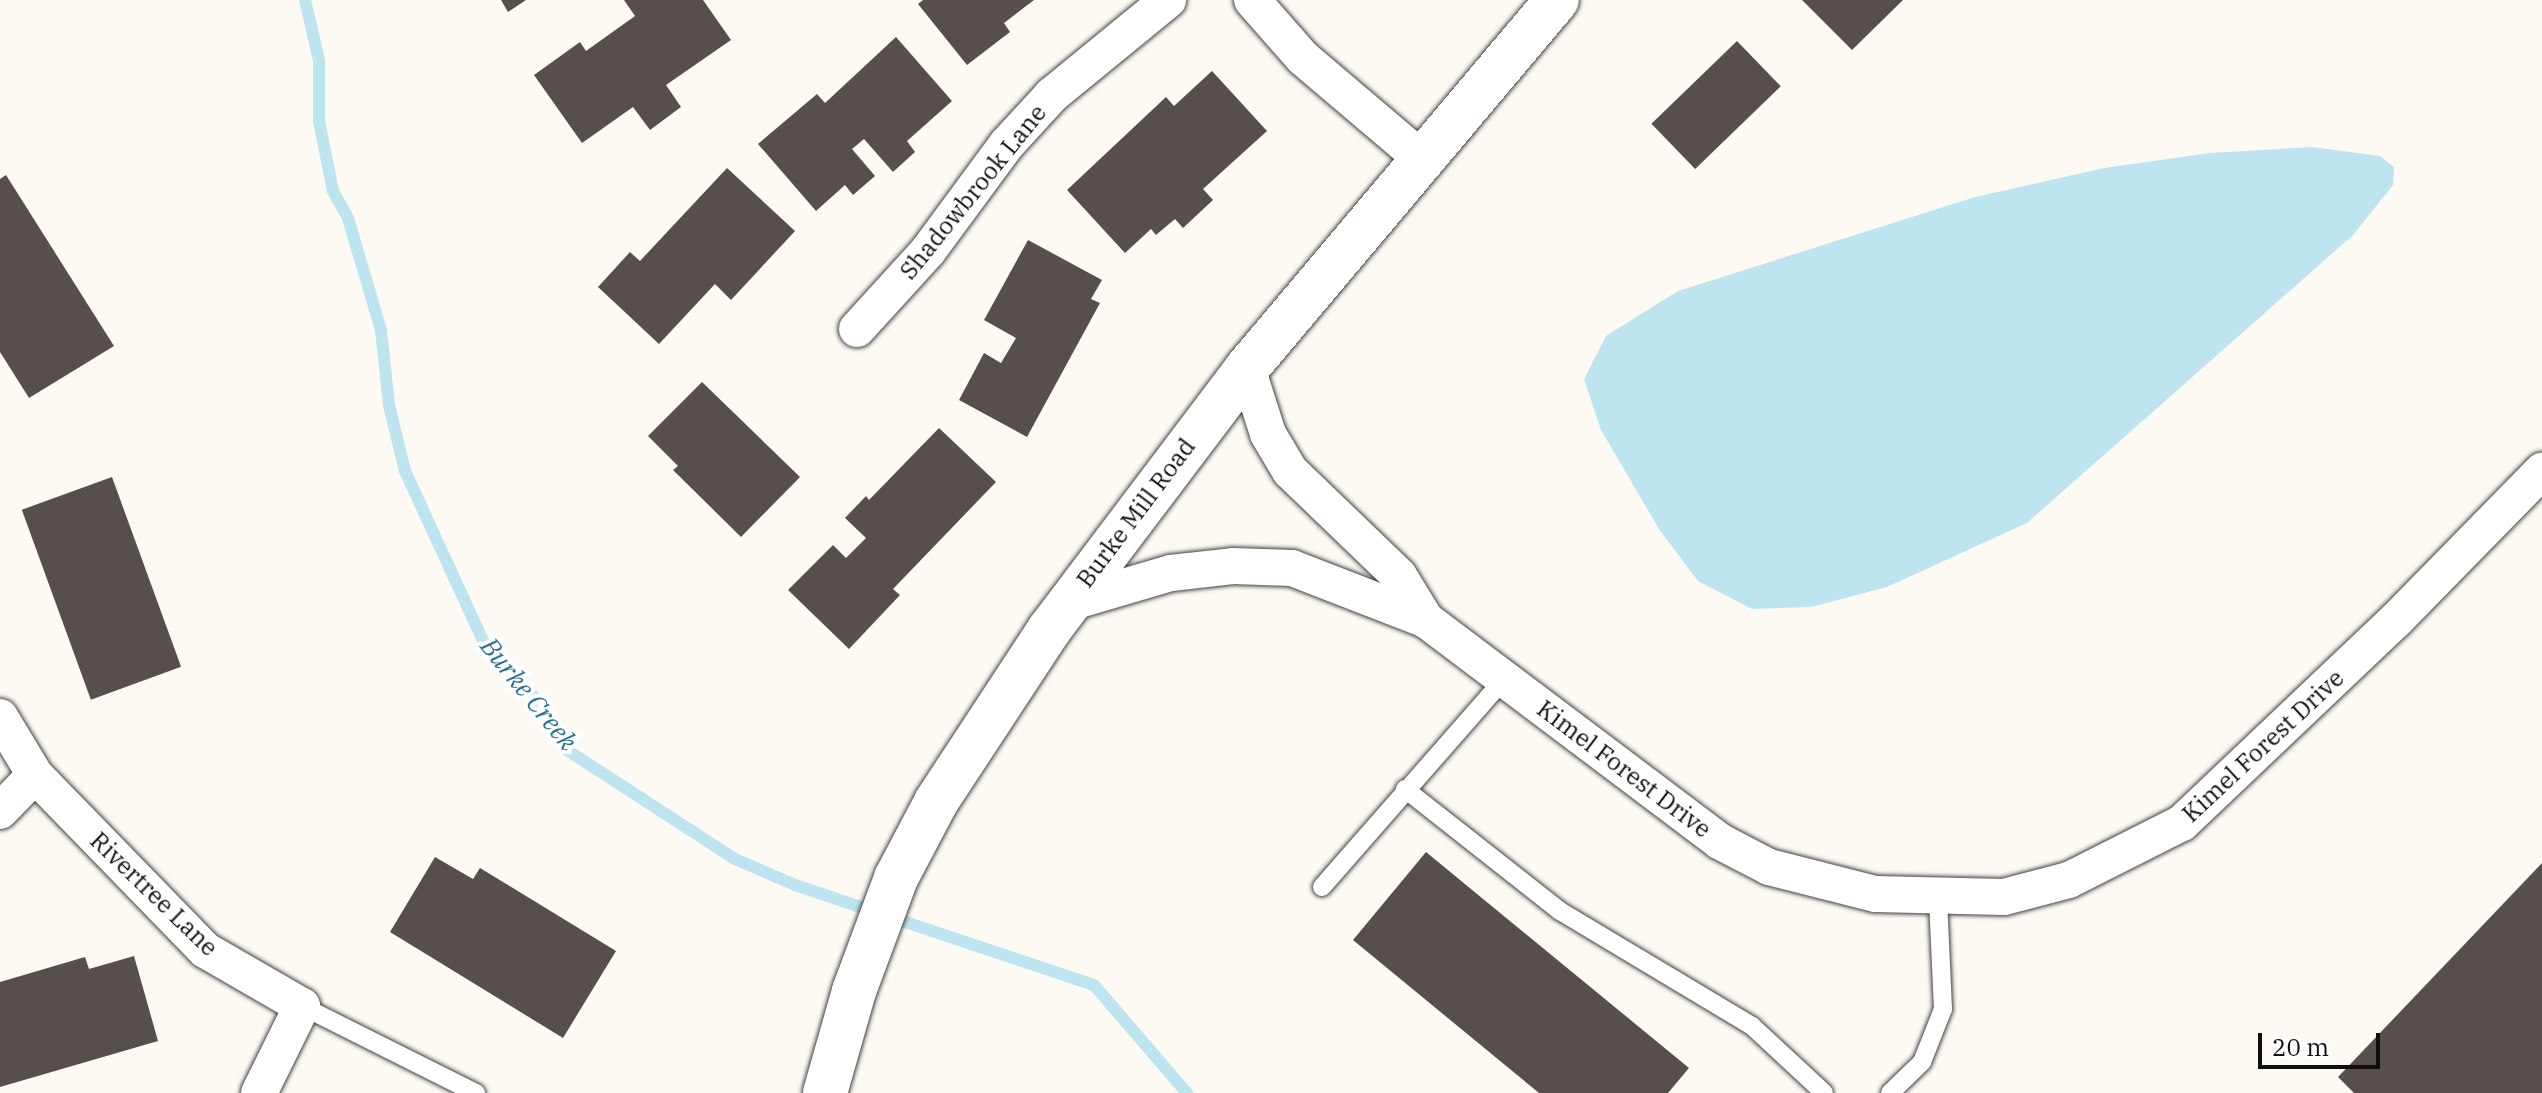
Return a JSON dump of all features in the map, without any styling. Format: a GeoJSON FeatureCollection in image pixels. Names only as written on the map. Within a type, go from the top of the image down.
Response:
{"type":"FeatureCollection","features":[{"type":"Feature","properties":{"kind":"street","name":"Shadowbrook Lane"},"geometry":{"type":"LineString","coordinates":[[857,329],[928,251],[1007,144],[1052,95],[1168,0]]}},
{"type":"Feature","properties":{"kind":"street"},"geometry":{"type":"LineString","coordinates":[[1252,0],[1303,58],[1422,159]]}},
{"type":"Feature","properties":{"kind":"street","name":"Burke Mill Road"},"geometry":{"type":"LineString","coordinates":[[825,1093],[854,991],[896,878],[936,802],[1069,603],[1247,368],[1557,0]]}},
{"type":"Feature","properties":{"kind":"street","name":"Kimel Forest Drive"},"geometry":{"type":"LineString","coordinates":[[1247,368],[1268,434],[1290,471],[1399,576],[1426,620]]}},
{"type":"Feature","properties":{"kind":"street","name":"Kimel Forest Drive"},"geometry":{"type":"LineString","coordinates":[[1069,603],[1171,573],[1233,566],[1292,568],[1426,620],[1719,841],[1769,867],[1831,886],[1938,899],[2004,897],[2069,880],[2182,823],[2396,620],[2542,471]]}},
{"type":"Feature","properties":{"kind":"street","name":"Rivertree Lane"},"geometry":{"type":"LineString","coordinates":[[0,717],[35,775],[205,950],[302,1006]]}},
{"type":"Feature","properties":{"kind":"street"},"geometry":{"type":"LineString","coordinates":[[0,811],[35,775]]}},
{"type":"Feature","properties":{"kind":"street"},"geometry":{"type":"LineString","coordinates":[[259,1093],[302,1006]]}},
{"type":"Feature","properties":{"kind":"lane"},"geometry":{"type":"LineString","coordinates":[[1322,887],[1505,678]]}},
{"type":"Feature","properties":{"kind":"lane"},"geometry":{"type":"LineString","coordinates":[[1405,789],[1560,911],[1752,1026],[1824,1093]]}},
{"type":"Feature","properties":{"kind":"lane"},"geometry":{"type":"LineString","coordinates":[[1890,1093],[1922,1062],[1943,1009],[1938,899]]}},
{"type":"Feature","properties":{"kind":"lane"},"geometry":{"type":"LineString","coordinates":[[302,1006],[476,1093]]}},
{"type":"Feature","properties":{"kind":"water"},"geometry":{"type":"Polygon","coordinates":[[[2312,147],[2380,156],[2394,167],[2393,185],[2353,235],[2027,523],[1887,587],[1811,607],[1752,609],[1698,581],[1659,529],[1601,430],[1584,379],[1606,336],[1678,291],[1975,197],[2104,168],[2210,153],[2312,147]]]}},
{"type":"Feature","properties":{"kind":"building"},"geometry":{"type":"Polygon","coordinates":[[[501,0],[526,0],[508,12],[501,0]]]}},
{"type":"Feature","properties":{"kind":"building"},"geometry":{"type":"Polygon","coordinates":[[[624,0],[703,0],[731,40],[666,85],[681,107],[650,130],[633,107],[582,143],[534,75],[580,42],[586,51],[635,16],[624,0]]]}},
{"type":"Feature","properties":{"kind":"building"},"geometry":{"type":"Polygon","coordinates":[[[923,0],[1034,0],[1004,23],[1010,32],[967,65],[918,4],[923,0]]]}},
{"type":"Feature","properties":{"kind":"building"},"geometry":{"type":"Polygon","coordinates":[[[1802,0],[1903,0],[1852,50],[1802,0]]]}},
{"type":"Feature","properties":{"kind":"building"},"geometry":{"type":"Polygon","coordinates":[[[896,37],[952,101],[907,141],[915,152],[893,172],[864,139],[852,149],[875,176],[853,195],[845,185],[816,211],[758,144],[817,94],[825,103],[896,37]]]}},
{"type":"Feature","properties":{"kind":"building"},"geometry":{"type":"Polygon","coordinates":[[[1737,41],[1781,86],[1695,169],[1651,124],[1737,41]]]}},
{"type":"Feature","properties":{"kind":"building"},"geometry":{"type":"Polygon","coordinates":[[[1212,71],[1267,131],[1203,189],[1213,200],[1183,228],[1175,219],[1156,235],[1151,229],[1125,253],[1067,190],[1166,97],[1174,106],[1212,71]]]}},
{"type":"Feature","properties":{"kind":"building"},"geometry":{"type":"Polygon","coordinates":[[[727,168],[795,231],[731,300],[715,284],[659,344],[598,287],[630,252],[640,261],[727,168]]]}},
{"type":"Feature","properties":{"kind":"building"},"geometry":{"type":"Polygon","coordinates":[[[6,175],[114,346],[29,398],[0,352],[0,179],[6,175]]]}},
{"type":"Feature","properties":{"kind":"building"},"geometry":{"type":"Polygon","coordinates":[[[1028,240],[1102,280],[1091,299],[1100,303],[1027,437],[959,400],[984,353],[1001,363],[1016,338],[984,320],[1028,240]]]}},
{"type":"Feature","properties":{"kind":"building"},"geometry":{"type":"Polygon","coordinates":[[[702,382],[800,477],[741,537],[673,470],[678,466],[648,436],[702,382]]]}},
{"type":"Feature","properties":{"kind":"building"},"geometry":{"type":"Polygon","coordinates":[[[939,428],[996,482],[893,589],[900,595],[849,649],[788,590],[833,545],[846,558],[866,538],[845,518],[866,496],[869,500],[939,428]]]}},
{"type":"Feature","properties":{"kind":"building"},"geometry":{"type":"Polygon","coordinates":[[[112,477],[181,667],[91,700],[22,510],[112,477]]]}},
{"type":"Feature","properties":{"kind":"building"},"geometry":{"type":"Polygon","coordinates":[[[1426,852],[1689,1068],[1668,1093],[1539,1093],[1353,940],[1426,852]]]}},
{"type":"Feature","properties":{"kind":"building"},"geometry":{"type":"Polygon","coordinates":[[[435,857],[473,879],[480,868],[616,951],[563,1038],[390,932],[435,857]]]}},
{"type":"Feature","properties":{"kind":"building"},"geometry":{"type":"Polygon","coordinates":[[[2542,863],[2542,1093],[2354,1093],[2338,1077],[2542,863]]]}},
{"type":"Feature","properties":{"kind":"building"},"geometry":{"type":"Polygon","coordinates":[[[134,956],[158,1041],[0,1087],[0,982],[85,957],[89,969],[134,956]]]}},
{"type":"Feature","properties":{"kind":"waterway","name":"Burke Creek"},"geometry":{"type":"LineString","coordinates":[[305,0],[319,60],[319,121],[333,191],[348,218],[381,330],[389,405],[405,471],[484,643],[535,698],[567,750],[735,859],[795,885],[1094,985],[1187,1093]]}}]}
